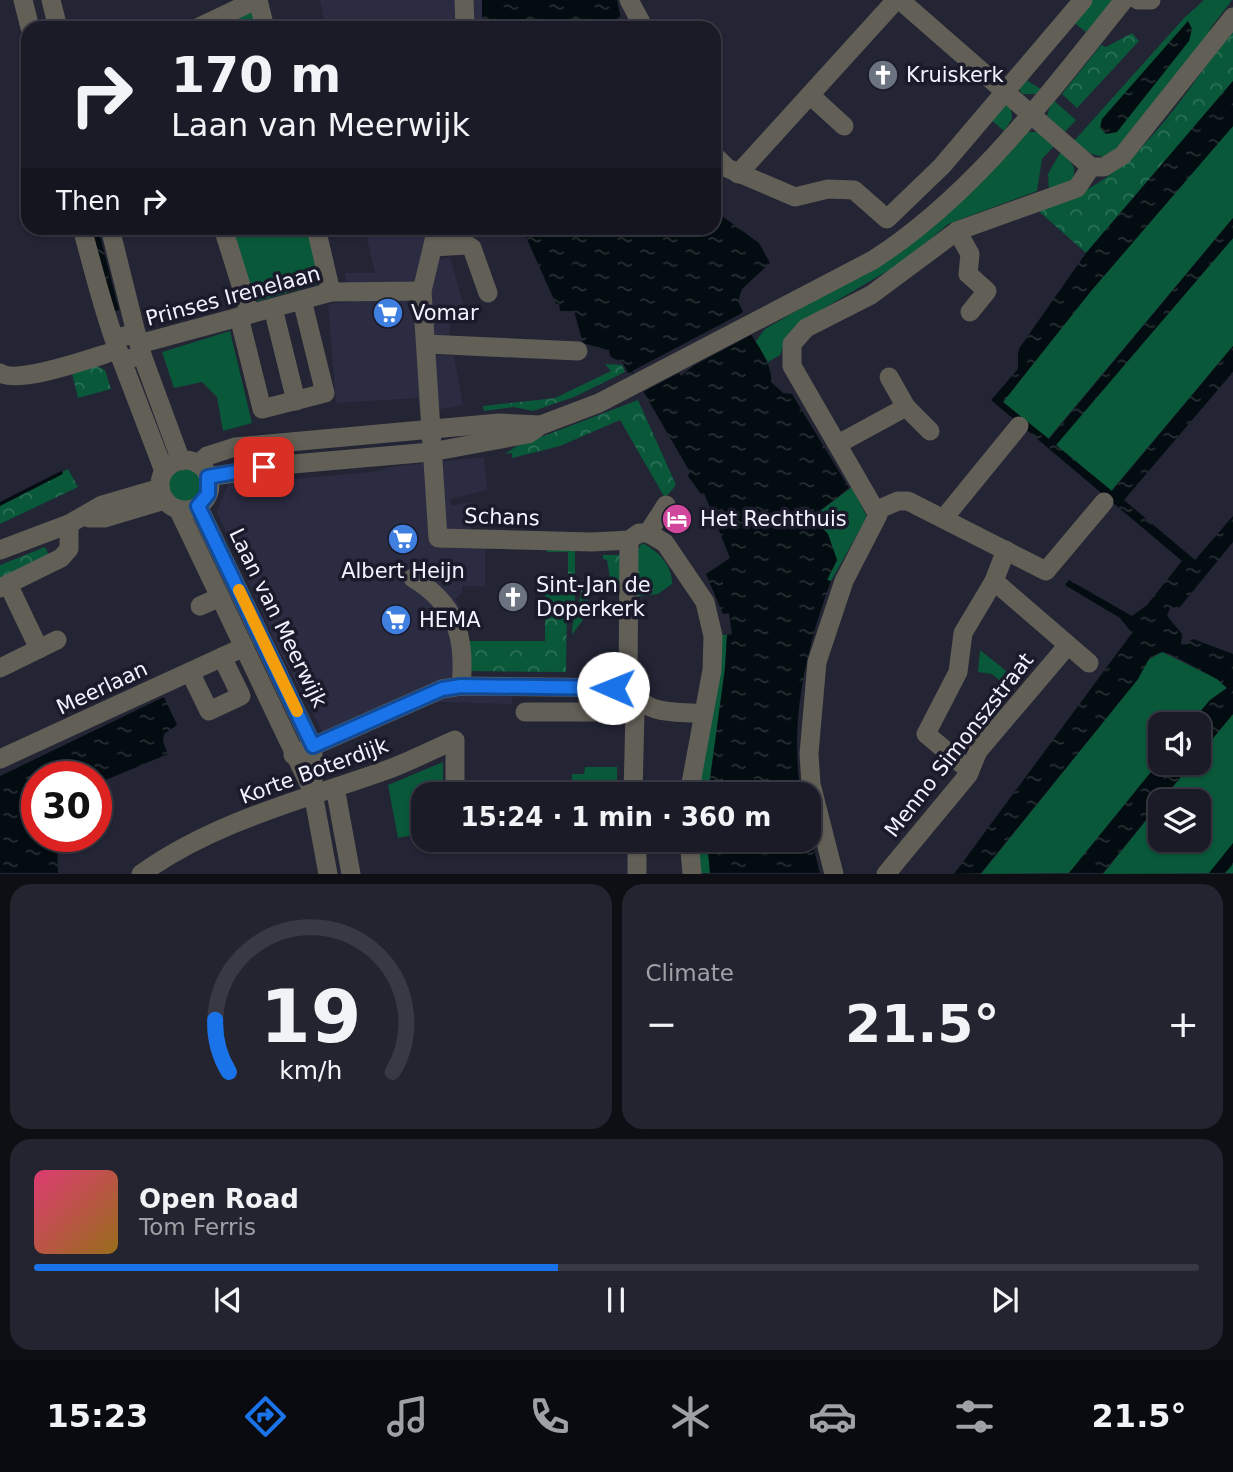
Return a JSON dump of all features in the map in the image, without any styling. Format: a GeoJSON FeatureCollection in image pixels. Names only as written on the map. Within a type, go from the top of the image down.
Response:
{"type":"FeatureCollection","features":[{"type":"Feature","properties":{"kind":"street"},"geometry":{"type":"LineString","coordinates":[[23,0],[28,21]]}},
{"type":"Feature","properties":{"kind":"street"},"geometry":{"type":"LineString","coordinates":[[51,0],[56,21]]}},
{"type":"Feature","properties":{"kind":"street"},"geometry":{"type":"LineString","coordinates":[[212,21],[257,0],[263,21]]}},
{"type":"Feature","properties":{"kind":"street"},"geometry":{"type":"LineString","coordinates":[[464,0],[465,21]]}},
{"type":"Feature","properties":{"kind":"street"},"geometry":{"type":"LineString","coordinates":[[629,0],[640,21]]}},
{"type":"Feature","properties":{"kind":"street"},"geometry":{"type":"LineString","coordinates":[[738,174],[898,0],[1091,167],[1104,167],[1123,155],[1233,18]]}},
{"type":"Feature","properties":{"kind":"street"},"geometry":{"type":"LineString","coordinates":[[721,162],[738,174],[795,197],[828,189],[854,190],[887,219],[942,166],[1083,0]]}},
{"type":"Feature","properties":{"kind":"street"},"geometry":{"type":"LineString","coordinates":[[179,481],[293,464],[431,452],[528,434],[541,425],[589,408],[639,384],[841,274],[878,257],[924,222],[979,171],[1031,114],[1124,0]]}},
{"type":"Feature","properties":{"kind":"street"},"geometry":{"type":"LineString","coordinates":[[1138,0],[1151,0]]}},
{"type":"Feature","properties":{"kind":"street"},"geometry":{"type":"LineString","coordinates":[[810,95],[844,126]]}},
{"type":"Feature","properties":{"kind":"street"},"geometry":{"type":"LineString","coordinates":[[834,873],[811,784],[809,754],[817,662],[844,581],[876,522],[877,510],[792,366],[792,344],[806,327],[871,295],[957,230],[972,223],[1045,202],[1077,188],[1091,167]]}},
{"type":"Feature","properties":{"kind":"street"},"geometry":{"type":"LineString","coordinates":[[957,230],[970,254],[968,274],[987,291],[970,312]]}},
{"type":"Feature","properties":{"kind":"street"},"geometry":{"type":"LineString","coordinates":[[84,235],[118,350],[179,481],[198,506],[208,494],[179,481],[139,344],[112,235]]}},
{"type":"Feature","properties":{"kind":"street"},"geometry":{"type":"LineString","coordinates":[[225,235],[245,315],[262,409],[325,393],[302,300]]}},
{"type":"Feature","properties":{"kind":"street"},"geometry":{"type":"LineString","coordinates":[[318,235],[331,292]]}},
{"type":"Feature","properties":{"kind":"street"},"geometry":{"type":"LineString","coordinates":[[435,237],[472,248],[488,293]]}},
{"type":"Feature","properties":{"kind":"street","name":"Schans"},"geometry":{"type":"LineString","coordinates":[[435,237],[422,291],[437,540],[629,540],[639,533],[648,533]]}},
{"type":"Feature","properties":{"kind":"street","name":"Prinses Irenelaan"},"geometry":{"type":"LineString","coordinates":[[1,377],[27,375],[331,292],[422,291]]}},
{"type":"Feature","properties":{"kind":"street"},"geometry":{"type":"LineString","coordinates":[[273,307],[296,401]]}},
{"type":"Feature","properties":{"kind":"street"},"geometry":{"type":"LineString","coordinates":[[426,344],[578,352]]}},
{"type":"Feature","properties":{"kind":"street"},"geometry":{"type":"LineString","coordinates":[[889,377],[906,407],[930,431]]}},
{"type":"Feature","properties":{"kind":"street"},"geometry":{"type":"LineString","coordinates":[[838,444],[906,407]]}},
{"type":"Feature","properties":{"kind":"street"},"geometry":{"type":"LineString","coordinates":[[0,550],[75,521],[105,518],[179,481],[207,457],[235,447],[431,419],[541,425]]}},
{"type":"Feature","properties":{"kind":"street"},"geometry":{"type":"LineString","coordinates":[[944,518],[1019,426]]}},
{"type":"Feature","properties":{"kind":"street","name":"Laan van Meerwijk"},"geometry":{"type":"LineString","coordinates":[[179,481],[220,597],[313,793]]}},
{"type":"Feature","properties":{"kind":"street"},"geometry":{"type":"LineString","coordinates":[[877,510],[903,500],[944,518],[1046,571],[1104,502]]}},
{"type":"Feature","properties":{"kind":"street"},"geometry":{"type":"LineString","coordinates":[[666,505],[648,533],[666,543],[705,602],[713,636],[712,670],[691,782]]}},
{"type":"Feature","properties":{"kind":"street","name":"Laan van Meerwijk"},"geometry":{"type":"LineString","coordinates":[[198,506],[313,746],[316,756],[313,793],[328,873]]}},
{"type":"Feature","properties":{"kind":"street"},"geometry":{"type":"LineString","coordinates":[[39,649],[4,586],[61,558],[69,549],[75,521]]}},
{"type":"Feature","properties":{"kind":"street"},"geometry":{"type":"LineString","coordinates":[[629,540],[634,701],[633,782]]}},
{"type":"Feature","properties":{"kind":"street"},"geometry":{"type":"LineString","coordinates":[[970,771],[926,734],[958,672],[963,633],[994,581],[1006,551]]}},
{"type":"Feature","properties":{"kind":"street"},"geometry":{"type":"LineString","coordinates":[[414,578],[426,585],[452,612],[462,653],[461,686]]}},
{"type":"Feature","properties":{"kind":"street"},"geometry":{"type":"LineString","coordinates":[[994,581],[1089,663]]}},
{"type":"Feature","properties":{"kind":"street","name":"Laan van Meerwijk"},"geometry":{"type":"LineString","coordinates":[[200,606],[220,597]]}},
{"type":"Feature","properties":{"kind":"street"},"geometry":{"type":"LineString","coordinates":[[0,668],[57,640]]}},
{"type":"Feature","properties":{"kind":"street","name":"Menno Simonszstraat"},"geometry":{"type":"LineString","coordinates":[[886,873],[970,771],[978,751],[1068,645]]}},
{"type":"Feature","properties":{"kind":"street","name":"Laan van Meerwijk"},"geometry":{"type":"LineString","coordinates":[[222,657],[244,647]]}},
{"type":"Feature","properties":{"kind":"street"},"geometry":{"type":"LineString","coordinates":[[190,672],[209,711],[241,696],[222,657]]}},
{"type":"Feature","properties":{"kind":"street","name":"Meerlaan"},"geometry":{"type":"LineString","coordinates":[[0,760],[222,657]]}},
{"type":"Feature","properties":{"kind":"street"},"geometry":{"type":"LineString","coordinates":[[293,755],[442,689],[461,686],[634,701],[653,711],[703,714]]}},
{"type":"Feature","properties":{"kind":"street"},"geometry":{"type":"LineString","coordinates":[[525,712],[634,701]]}},
{"type":"Feature","properties":{"kind":"street","name":"Korte Boterdijk"},"geometry":{"type":"LineString","coordinates":[[141,873],[193,842],[313,793],[392,768],[455,740],[455,782]]}},
{"type":"Feature","properties":{"kind":"street"},"geometry":{"type":"LineString","coordinates":[[337,799],[351,873]]}},
{"type":"Feature","properties":{"kind":"street"},"geometry":{"type":"LineString","coordinates":[[629,873],[640,873],[639,852]]}},
{"type":"Feature","properties":{"kind":"street"},"geometry":{"type":"LineString","coordinates":[[690,852],[692,873]]}},
{"type":"Feature","properties":{"kind":"shaded area"},"geometry":{"type":"Polygon","coordinates":[[[320,0],[482,0],[483,21],[324,21],[320,0]]]}},
{"type":"Feature","properties":{"kind":"shaded area"},"geometry":{"type":"Polygon","coordinates":[[[367,235],[444,235],[440,260],[450,257],[464,308],[451,311],[449,336],[434,355],[454,356],[463,405],[420,413],[418,398],[336,403],[328,304],[350,302],[345,273],[375,273],[367,235]]]}},
{"type":"Feature","properties":{"kind":"shaded area"},"geometry":{"type":"Polygon","coordinates":[[[484,457],[487,490],[450,499],[451,506],[471,502],[471,529],[485,547],[485,586],[462,586],[462,593],[455,599],[468,620],[456,626],[461,685],[513,687],[512,704],[440,702],[322,731],[278,648],[217,512],[232,474],[255,471],[270,481],[381,471],[388,467],[484,457]]]}},
{"type":"Feature","properties":{"kind":"green space"},"geometry":{"type":"Polygon","coordinates":[[[1092,0],[1113,0],[1086,32],[1073,22],[1092,0]]]}},
{"type":"Feature","properties":{"kind":"green space"},"geometry":{"type":"Polygon","coordinates":[[[1204,0],[1232,0],[1210,29],[1214,33],[1140,127],[1107,158],[1092,154],[1073,142],[1184,18],[1204,0]]]}},
{"type":"Feature","properties":{"kind":"green space"},"geometry":{"type":"Polygon","coordinates":[[[255,9],[258,21],[230,21],[255,9]]]}},
{"type":"Feature","properties":{"kind":"green space"},"geometry":{"type":"Polygon","coordinates":[[[1233,28],[1233,81],[1086,253],[1035,208],[1076,195],[1123,164],[1164,122],[1233,28]]]}},
{"type":"Feature","properties":{"kind":"green space"},"geometry":{"type":"Polygon","coordinates":[[[1132,33],[1139,41],[1077,108],[1062,94],[1101,45],[1106,47],[1132,33]]]}},
{"type":"Feature","properties":{"kind":"green space"},"geometry":{"type":"Polygon","coordinates":[[[1026,80],[1041,89],[1036,94],[1022,94],[1019,88],[1026,80]]]}},
{"type":"Feature","properties":{"kind":"green space"},"geometry":{"type":"Polygon","coordinates":[[[1052,99],[1076,120],[1065,132],[1047,116],[1052,99]]]}},
{"type":"Feature","properties":{"kind":"green space"},"geometry":{"type":"Polygon","coordinates":[[[1003,100],[1011,108],[1012,119],[1004,131],[989,118],[1003,100]]]}},
{"type":"Feature","properties":{"kind":"green space"},"geometry":{"type":"Polygon","coordinates":[[[1233,126],[1233,218],[1047,440],[1003,402],[1091,291],[1233,126]]]}},
{"type":"Feature","properties":{"kind":"green space"},"geometry":{"type":"Polygon","coordinates":[[[1028,132],[1038,132],[1056,144],[1042,159],[1037,191],[948,224],[906,260],[799,323],[788,334],[780,355],[768,362],[755,342],[765,329],[889,257],[1028,132]]]}},
{"type":"Feature","properties":{"kind":"green space"},"geometry":{"type":"Polygon","coordinates":[[[1061,151],[1073,166],[1073,178],[1070,183],[1049,191],[1048,174],[1061,151]]]}},
{"type":"Feature","properties":{"kind":"green space"},"geometry":{"type":"Polygon","coordinates":[[[230,235],[311,235],[321,283],[251,303],[230,235]]]}},
{"type":"Feature","properties":{"kind":"green space"},"geometry":{"type":"Polygon","coordinates":[[[1233,238],[1233,346],[1111,491],[1056,445],[1233,238]]]}},
{"type":"Feature","properties":{"kind":"green space"},"geometry":{"type":"Polygon","coordinates":[[[230,331],[252,423],[223,431],[217,397],[202,382],[174,388],[162,352],[230,331]]]}},
{"type":"Feature","properties":{"kind":"green space"},"geometry":{"type":"Polygon","coordinates":[[[605,364],[622,365],[625,372],[574,397],[533,411],[514,407],[484,411],[483,406],[555,398],[611,371],[605,364]]]}},
{"type":"Feature","properties":{"kind":"green space"},"geometry":{"type":"Polygon","coordinates":[[[97,366],[105,370],[111,389],[78,398],[72,373],[97,366]]]}},
{"type":"Feature","properties":{"kind":"green space"},"geometry":{"type":"Polygon","coordinates":[[[638,400],[676,485],[665,498],[620,420],[560,446],[512,458],[512,453],[505,454],[515,447],[638,400]]]}},
{"type":"Feature","properties":{"kind":"green space"},"geometry":{"type":"Polygon","coordinates":[[[68,469],[78,487],[0,524],[0,504],[68,469]]]}},
{"type":"Feature","properties":{"kind":"green space"},"geometry":{"type":"Polygon","coordinates":[[[185,469],[196,474],[201,485],[196,496],[185,501],[174,496],[169,485],[174,474],[185,469]]]}},
{"type":"Feature","properties":{"kind":"green space"},"geometry":{"type":"Polygon","coordinates":[[[852,487],[867,517],[831,581],[827,580],[837,560],[812,517],[852,487]]]}},
{"type":"Feature","properties":{"kind":"green space"},"geometry":{"type":"Polygon","coordinates":[[[642,543],[659,555],[670,571],[672,584],[658,594],[640,575],[635,554],[642,543]]]}},
{"type":"Feature","properties":{"kind":"green space"},"geometry":{"type":"Polygon","coordinates":[[[45,547],[50,557],[0,581],[0,565],[45,547]]]}},
{"type":"Feature","properties":{"kind":"green space"},"geometry":{"type":"Polygon","coordinates":[[[547,547],[575,547],[575,600],[567,612],[566,672],[468,671],[466,641],[545,641],[545,594],[568,594],[568,552],[547,552],[547,547]]]}},
{"type":"Feature","properties":{"kind":"green space"},"geometry":{"type":"Polygon","coordinates":[[[603,555],[621,555],[622,590],[611,584],[607,560],[603,559],[603,555]]]}},
{"type":"Feature","properties":{"kind":"green space"},"geometry":{"type":"Polygon","coordinates":[[[638,564],[640,575],[658,594],[634,597],[638,564]]]}},
{"type":"Feature","properties":{"kind":"green space"},"geometry":{"type":"Polygon","coordinates":[[[581,588],[589,602],[601,609],[584,618],[572,635],[573,621],[581,588]]]}},
{"type":"Feature","properties":{"kind":"green space"},"geometry":{"type":"Polygon","coordinates":[[[721,635],[727,635],[710,782],[696,782],[721,635]]]}},
{"type":"Feature","properties":{"kind":"green space"},"geometry":{"type":"Polygon","coordinates":[[[980,650],[1010,674],[1003,683],[992,674],[978,672],[980,650]]]}},
{"type":"Feature","properties":{"kind":"green space"},"geometry":{"type":"Polygon","coordinates":[[[1162,652],[1217,679],[1227,688],[1210,700],[1200,712],[1148,712],[1149,775],[1069,873],[981,874],[1138,679],[1145,662],[1162,652]]]}},
{"type":"Feature","properties":{"kind":"green space"},"geometry":{"type":"Polygon","coordinates":[[[1233,714],[1233,873],[1103,874],[1148,818],[1148,852],[1211,852],[1211,789],[1171,789],[1182,775],[1211,775],[1211,741],[1233,714]]]}},
{"type":"Feature","properties":{"kind":"green space"},"geometry":{"type":"Polygon","coordinates":[[[443,762],[443,782],[411,782],[411,835],[398,838],[388,785],[443,762]]]}},
{"type":"Feature","properties":{"kind":"green space"},"geometry":{"type":"Polygon","coordinates":[[[585,767],[617,767],[617,782],[572,782],[572,774],[584,774],[585,767]]]}},
{"type":"Feature","properties":{"kind":"green space"},"geometry":{"type":"Polygon","coordinates":[[[695,852],[708,852],[710,873],[698,873],[695,852]]]}},
{"type":"Feature","properties":{"kind":"water"},"geometry":{"type":"Polygon","coordinates":[[[482,0],[617,0],[622,21],[482,21],[482,0]]]}},
{"type":"Feature","properties":{"kind":"water"},"geometry":{"type":"Polygon","coordinates":[[[1188,21],[1192,29],[1189,41],[1117,132],[1106,134],[1100,128],[1102,119],[1188,21]]]}},
{"type":"Feature","properties":{"kind":"water"},"geometry":{"type":"Polygon","coordinates":[[[1233,81],[1233,126],[1091,291],[1003,402],[1049,439],[1233,218],[1233,238],[1056,445],[1112,491],[1233,346],[1233,372],[1124,500],[1195,560],[1233,516],[1233,542],[1180,607],[1170,608],[1167,616],[1182,634],[1181,644],[1193,639],[1233,654],[1233,714],[1211,741],[1211,712],[1200,712],[1210,700],[1227,688],[1217,679],[1170,654],[1162,652],[1150,657],[1138,679],[981,873],[954,874],[1132,633],[1120,618],[1065,585],[1069,580],[1132,616],[1147,605],[1182,561],[991,400],[1018,369],[1018,350],[1086,253],[1233,81]]]}},
{"type":"Feature","properties":{"kind":"water"},"geometry":{"type":"Polygon","coordinates":[[[722,216],[759,243],[770,263],[742,289],[738,301],[743,312],[739,315],[764,356],[771,382],[783,393],[792,394],[849,488],[812,517],[828,534],[837,560],[827,580],[831,581],[814,633],[802,686],[797,740],[800,782],[710,782],[727,635],[732,634],[729,613],[723,614],[706,574],[730,558],[704,493],[701,494],[688,476],[690,472],[632,372],[628,373],[623,363],[611,357],[608,350],[583,343],[574,311],[560,311],[559,304],[556,304],[525,235],[721,235],[722,216]]]}},
{"type":"Feature","properties":{"kind":"water"},"geometry":{"type":"Polygon","coordinates":[[[88,235],[100,235],[119,310],[109,313],[88,235]]]}},
{"type":"Feature","properties":{"kind":"water"},"geometry":{"type":"Polygon","coordinates":[[[164,697],[177,725],[164,734],[163,742],[168,754],[112,777],[112,761],[31,761],[164,697]]]}},
{"type":"Feature","properties":{"kind":"water"},"geometry":{"type":"Polygon","coordinates":[[[21,766],[21,852],[57,852],[58,873],[0,873],[0,776],[21,766]]]}},
{"type":"Feature","properties":{"kind":"water"},"geometry":{"type":"Polygon","coordinates":[[[1149,775],[1182,775],[1171,789],[1148,789],[1148,817],[1103,873],[1069,873],[1149,775]]]}},
{"type":"Feature","properties":{"kind":"water"},"geometry":{"type":"Polygon","coordinates":[[[1233,843],[1233,864],[1225,873],[1209,873],[1233,843]]]}},
{"type":"Feature","properties":{"kind":"water"},"geometry":{"type":"Polygon","coordinates":[[[708,852],[814,852],[820,873],[710,873],[708,852]]]}},
{"type":"Feature","properties":{"kind":"pier"},"geometry":{"type":"Polygon","coordinates":[[[746,311],[743,316],[753,334],[693,366],[681,376],[679,373],[643,392],[632,371],[746,311]]]}},
{"type":"Feature","properties":{"kind":"waterway"},"geometry":{"type":"LineString","coordinates":[[0,504],[61,473]]}},
{"type":"Feature","properties":{"kind":"slow traffic"},"geometry":{"type":"LineString","coordinates":[[239,590],[297,711]]}},
{"type":"Feature","properties":{"kind":"place","name":"Kruiskerk"},"geometry":{"type":"Point","coordinates":[883,75]}},
{"type":"Feature","properties":{"kind":"place","name":"Vomar"},"geometry":{"type":"Point","coordinates":[388,313]}},
{"type":"Feature","properties":{"kind":"place","name":"Het Rechthuis"},"geometry":{"type":"Point","coordinates":[677,519]}},
{"type":"Feature","properties":{"kind":"place","name":"Albert Heijn"},"geometry":{"type":"Point","coordinates":[403,539]}},
{"type":"Feature","properties":{"kind":"place","name":"Sint-Jan de Doperkerk"},"geometry":{"type":"Point","coordinates":[513,597]}},
{"type":"Feature","properties":{"kind":"place","name":"HEMA"},"geometry":{"type":"Point","coordinates":[396,620]}},
{"type":"Feature","properties":{"kind":"route"},"geometry":{"type":"LineString","coordinates":[[264,467],[208,477],[208,494],[198,506],[313,746],[442,689],[461,686],[613,688]]}}]}
